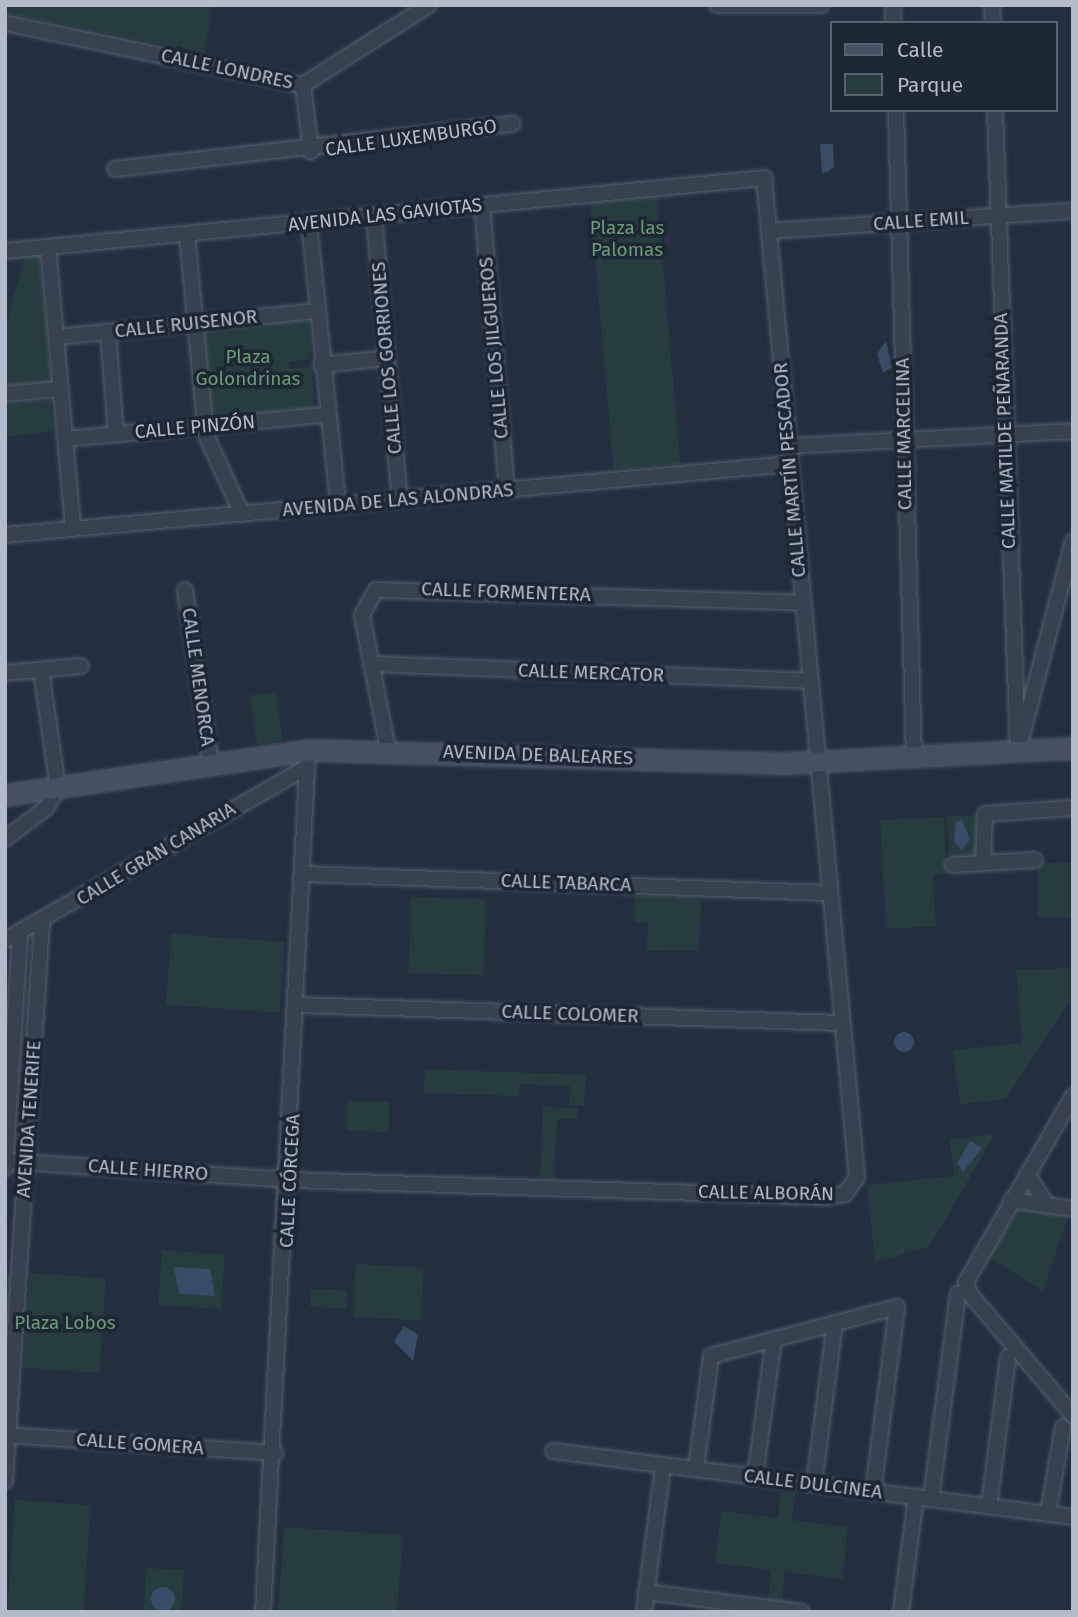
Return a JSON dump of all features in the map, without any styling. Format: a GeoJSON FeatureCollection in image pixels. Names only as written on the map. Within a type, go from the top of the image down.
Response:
{"type":"FeatureCollection","features":[{"type":"Feature","properties":{"kind":"main road","name":"AVENIDA DE BALEARES"},"geometry":{"type":"LineString","coordinates":[[5,795],[211,764],[307,759],[388,749],[817,762],[1073,748]]}},
{"type":"Feature","properties":{"kind":"street","name":"CALLE LONDRES"},"geometry":{"type":"LineString","coordinates":[[5,23],[303,85],[429,5]]}},
{"type":"Feature","properties":{"kind":"street"},"geometry":{"type":"LineString","coordinates":[[717,5],[821,5]]}},
{"type":"Feature","properties":{"kind":"street","name":"CALLE LUXEMBURGO"},"geometry":{"type":"LineString","coordinates":[[303,85],[311,152]]}},
{"type":"Feature","properties":{"kind":"street","name":"CALLE MARCELINA"},"geometry":{"type":"LineString","coordinates":[[896,112],[914,758]]}},
{"type":"Feature","properties":{"kind":"street","name":"CALLE MATILDE PEÑARANDA"},"geometry":{"type":"LineString","coordinates":[[995,112],[1018,751]]}},
{"type":"Feature","properties":{"kind":"street","name":"CALLE LUXEMBURGO"},"geometry":{"type":"LineString","coordinates":[[114,169],[311,152],[512,124]]}},
{"type":"Feature","properties":{"kind":"street","name":"AVENIDA LAS GAVIOTAS"},"geometry":{"type":"LineString","coordinates":[[5,251],[764,178]]}},
{"type":"Feature","properties":{"kind":"street","name":"CALLE MARTÍN PESCADOR"},"geometry":{"type":"LineString","coordinates":[[764,178],[817,762]]}},
{"type":"Feature","properties":{"kind":"street","name":"CALLE LOS JILGUEROS"},"geometry":{"type":"LineString","coordinates":[[482,205],[507,490]]}},
{"type":"Feature","properties":{"kind":"street","name":"CALLE EMIL"},"geometry":{"type":"LineString","coordinates":[[769,231],[1073,211]]}},
{"type":"Feature","properties":{"kind":"street","name":"CALLE LOS GORRIONES"},"geometry":{"type":"LineString","coordinates":[[374,216],[400,500]]}},
{"type":"Feature","properties":{"kind":"street"},"geometry":{"type":"LineString","coordinates":[[309,222],[325,415],[338,505]]}},
{"type":"Feature","properties":{"kind":"street"},"geometry":{"type":"LineString","coordinates":[[187,234],[205,426],[242,514]]}},
{"type":"Feature","properties":{"kind":"street"},"geometry":{"type":"LineString","coordinates":[[48,247],[72,529]]}},
{"type":"Feature","properties":{"kind":"street","name":"CALLE RUISENOR"},"geometry":{"type":"LineString","coordinates":[[56,337],[316,311]]}},
{"type":"Feature","properties":{"kind":"street"},"geometry":{"type":"LineString","coordinates":[[108,332],[116,434]]}},
{"type":"Feature","properties":{"kind":"street"},"geometry":{"type":"LineString","coordinates":[[321,365],[386,358]]}},
{"type":"Feature","properties":{"kind":"street"},"geometry":{"type":"LineString","coordinates":[[5,394],[60,389]]}},
{"type":"Feature","properties":{"kind":"street","name":"CALLE PINZÓN"},"geometry":{"type":"LineString","coordinates":[[65,439],[325,415]]}},
{"type":"Feature","properties":{"kind":"street"},"geometry":{"type":"LineString","coordinates":[[788,446],[1073,430]]}},
{"type":"Feature","properties":{"kind":"street","name":"AVENIDA DE LAS ALONDRAS"},"geometry":{"type":"LineString","coordinates":[[5,535],[790,464]]}},
{"type":"Feature","properties":{"kind":"street"},"geometry":{"type":"LineString","coordinates":[[1018,751],[1073,541]]}},
{"type":"Feature","properties":{"kind":"street","name":"CALLE FORMENTERA"},"geometry":{"type":"LineString","coordinates":[[388,749],[362,609],[381,588],[802,603]]}},
{"type":"Feature","properties":{"kind":"street","name":"CALLE MENORCA"},"geometry":{"type":"LineString","coordinates":[[185,590],[211,764]]}},
{"type":"Feature","properties":{"kind":"street","name":"CALLE MERCATOR"},"geometry":{"type":"LineString","coordinates":[[373,664],[810,681]]}},
{"type":"Feature","properties":{"kind":"street"},"geometry":{"type":"LineString","coordinates":[[5,673],[81,666]]}},
{"type":"Feature","properties":{"kind":"street"},"geometry":{"type":"LineString","coordinates":[[5,839],[46,808],[58,788],[41,670]]}},
{"type":"Feature","properties":{"kind":"street","name":"CALLE CÓRCEGA"},"geometry":{"type":"LineString","coordinates":[[264,1612],[290,1180],[307,759]]}},
{"type":"Feature","properties":{"kind":"street","name":"CALLE GRAN CANARIA"},"geometry":{"type":"LineString","coordinates":[[5,940],[42,923],[307,759]]}},
{"type":"Feature","properties":{"kind":"street","name":"CALLE ALBORÁN"},"geometry":{"type":"LineString","coordinates":[[290,1180],[827,1196],[851,1190],[857,1177],[817,762]]}},
{"type":"Feature","properties":{"kind":"street"},"geometry":{"type":"LineString","coordinates":[[983,863],[985,814],[1073,808]]}},
{"type":"Feature","properties":{"kind":"street"},"geometry":{"type":"LineString","coordinates":[[953,865],[1035,860]]}},
{"type":"Feature","properties":{"kind":"street","name":"CALLE TABARCA"},"geometry":{"type":"LineString","coordinates":[[303,874],[830,893]]}},
{"type":"Feature","properties":{"kind":"street","name":"AVENIDA TENERIFE"},"geometry":{"type":"LineString","coordinates":[[5,1481],[42,923]]}},
{"type":"Feature","properties":{"kind":"street","name":"AVENIDA TENERIFE"},"geometry":{"type":"LineString","coordinates":[[5,1168],[20,933]]}},
{"type":"Feature","properties":{"kind":"street","name":"CALLE COLOMER"},"geometry":{"type":"LineString","coordinates":[[298,1005],[842,1023]]}},
{"type":"Feature","properties":{"kind":"street"},"geometry":{"type":"LineString","coordinates":[[1073,1096],[971,1267],[967,1288],[1073,1415]]}},
{"type":"Feature","properties":{"kind":"street","name":"CALLE HIERRO"},"geometry":{"type":"LineString","coordinates":[[5,1161],[290,1180]]}},
{"type":"Feature","properties":{"kind":"street"},"geometry":{"type":"LineString","coordinates":[[1027,1174],[1046,1203]]}},
{"type":"Feature","properties":{"kind":"street"},"geometry":{"type":"LineString","coordinates":[[1011,1200],[1073,1209]]}},
{"type":"Feature","properties":{"kind":"street"},"geometry":{"type":"LineString","coordinates":[[931,1499],[958,1294]]}},
{"type":"Feature","properties":{"kind":"street"},"geometry":{"type":"LineString","coordinates":[[696,1469],[711,1356],[897,1307],[873,1492]]}},
{"type":"Feature","properties":{"kind":"street"},"geometry":{"type":"LineString","coordinates":[[814,1484],[835,1323]]}},
{"type":"Feature","properties":{"kind":"street"},"geometry":{"type":"LineString","coordinates":[[755,1477],[774,1339]]}},
{"type":"Feature","properties":{"kind":"street"},"geometry":{"type":"LineString","coordinates":[[989,1506],[1008,1357]]}},
{"type":"Feature","properties":{"kind":"street"},"geometry":{"type":"LineString","coordinates":[[1048,1514],[1063,1427]]}},
{"type":"Feature","properties":{"kind":"street","name":"CALLE GOMERA"},"geometry":{"type":"LineString","coordinates":[[7,1435],[275,1453]]}},
{"type":"Feature","properties":{"kind":"street","name":"CALLE DULCINEA"},"geometry":{"type":"LineString","coordinates":[[553,1451],[1073,1517]]}},
{"type":"Feature","properties":{"kind":"street"},"geometry":{"type":"LineString","coordinates":[[644,1612],[663,1465]]}},
{"type":"Feature","properties":{"kind":"street"},"geometry":{"type":"LineString","coordinates":[[901,1612],[916,1497]]}},
{"type":"Feature","properties":{"kind":"street"},"geometry":{"type":"LineString","coordinates":[[646,1592],[692,1605],[802,1612]]}},
{"type":"Feature","properties":{"kind":"green space"},"geometry":{"type":"Polygon","coordinates":[[[5,5],[212,5],[205,53],[5,13],[5,5]]]}},
{"type":"Feature","properties":{"kind":"green space","name":"Plaza las Palomas"},"geometry":{"type":"Polygon","coordinates":[[[657,197],[680,464],[614,470],[590,203],[657,197]]]}},
{"type":"Feature","properties":{"kind":"green space"},"geometry":{"type":"Polygon","coordinates":[[[40,255],[51,382],[5,385],[5,328],[25,256],[40,255]]]}},
{"type":"Feature","properties":{"kind":"green space","name":"Plaza Golondrinas"},"geometry":{"type":"Polygon","coordinates":[[[309,320],[311,359],[289,362],[290,369],[312,367],[314,409],[212,419],[203,329],[309,320]]]}},
{"type":"Feature","properties":{"kind":"green space"},"geometry":{"type":"Polygon","coordinates":[[[50,401],[54,431],[5,437],[5,403],[50,401]]]}},
{"type":"Feature","properties":{"kind":"green space"},"geometry":{"type":"Polygon","coordinates":[[[276,692],[283,741],[257,744],[250,696],[276,692]]]}},
{"type":"Feature","properties":{"kind":"green space"},"geometry":{"type":"Polygon","coordinates":[[[976,815],[978,858],[949,859],[947,817],[976,815]]]}},
{"type":"Feature","properties":{"kind":"green space"},"geometry":{"type":"Polygon","coordinates":[[[944,817],[947,874],[933,875],[936,926],[886,929],[880,820],[944,817]]]}},
{"type":"Feature","properties":{"kind":"green space"},"geometry":{"type":"Polygon","coordinates":[[[1038,863],[1073,863],[1073,917],[1038,917],[1038,863]]]}},
{"type":"Feature","properties":{"kind":"green space"},"geometry":{"type":"Polygon","coordinates":[[[635,896],[701,898],[699,951],[647,950],[648,923],[634,922],[635,896]]]}},
{"type":"Feature","properties":{"kind":"green space"},"geometry":{"type":"Polygon","coordinates":[[[411,897],[486,900],[483,976],[408,973],[411,897]]]}},
{"type":"Feature","properties":{"kind":"green space"},"geometry":{"type":"Polygon","coordinates":[[[171,934],[285,942],[280,1013],[166,1005],[171,934]]]}},
{"type":"Feature","properties":{"kind":"green space"},"geometry":{"type":"Polygon","coordinates":[[[1073,968],[1073,995],[1006,1099],[960,1104],[953,1050],[1022,1043],[1016,970],[1073,968]]]}},
{"type":"Feature","properties":{"kind":"green space"},"geometry":{"type":"Polygon","coordinates":[[[425,1069],[586,1075],[584,1106],[569,1105],[570,1086],[520,1084],[519,1096],[424,1093],[425,1069]]]}},
{"type":"Feature","properties":{"kind":"green space"},"geometry":{"type":"Polygon","coordinates":[[[347,1101],[389,1102],[388,1132],[346,1131],[347,1101]]]}},
{"type":"Feature","properties":{"kind":"green space"},"geometry":{"type":"Polygon","coordinates":[[[543,1107],[578,1108],[576,1119],[557,1119],[554,1178],[540,1177],[543,1107]]]}},
{"type":"Feature","properties":{"kind":"green space"},"geometry":{"type":"Polygon","coordinates":[[[995,1134],[929,1247],[875,1262],[867,1185],[954,1176],[950,1140],[995,1134]]]}},
{"type":"Feature","properties":{"kind":"green space"},"geometry":{"type":"Polygon","coordinates":[[[1020,1209],[1068,1217],[1043,1291],[988,1257],[1020,1209]]]}},
{"type":"Feature","properties":{"kind":"green space"},"geometry":{"type":"Polygon","coordinates":[[[162,1250],[225,1254],[221,1309],[158,1305],[162,1250]]]}},
{"type":"Feature","properties":{"kind":"green space"},"geometry":{"type":"Polygon","coordinates":[[[356,1264],[424,1268],[421,1320],[353,1317],[356,1264]]]}},
{"type":"Feature","properties":{"kind":"green space","name":"Plaza Lobos"},"geometry":{"type":"Polygon","coordinates":[[[30,1273],[106,1278],[99,1373],[23,1368],[30,1273]]]}},
{"type":"Feature","properties":{"kind":"green space"},"geometry":{"type":"Polygon","coordinates":[[[5,1274],[15,1274],[8,1371],[5,1370],[5,1274]]]}},
{"type":"Feature","properties":{"kind":"green space"},"geometry":{"type":"Polygon","coordinates":[[[311,1289],[347,1290],[346,1308],[310,1307],[311,1289]]]}},
{"type":"Feature","properties":{"kind":"green space"},"geometry":{"type":"Polygon","coordinates":[[[781,1492],[795,1493],[792,1520],[848,1527],[842,1579],[785,1572],[782,1601],[768,1599],[771,1570],[715,1563],[721,1511],[778,1518],[781,1492]]]}},
{"type":"Feature","properties":{"kind":"green space"},"geometry":{"type":"Polygon","coordinates":[[[15,1500],[91,1505],[83,1612],[7,1612],[15,1500]]]}},
{"type":"Feature","properties":{"kind":"green space"},"geometry":{"type":"Polygon","coordinates":[[[284,1527],[403,1535],[397,1612],[278,1612],[284,1527]]]}},
{"type":"Feature","properties":{"kind":"green space"},"geometry":{"type":"Polygon","coordinates":[[[146,1568],[184,1570],[182,1612],[144,1612],[146,1568]]]}},
{"type":"Feature","properties":{"kind":"water"},"geometry":{"type":"Polygon","coordinates":[[[820,144],[833,144],[834,167],[822,173],[820,144]]]}},
{"type":"Feature","properties":{"kind":"water"},"geometry":{"type":"Polygon","coordinates":[[[886,341],[892,367],[883,373],[877,354],[886,341]]]}},
{"type":"Feature","properties":{"kind":"water"},"geometry":{"type":"Polygon","coordinates":[[[962,819],[970,840],[961,850],[954,841],[956,822],[962,819]]]}},
{"type":"Feature","properties":{"kind":"water"},"geometry":{"type":"Polygon","coordinates":[[[900,1032],[908,1032],[914,1042],[908,1052],[900,1052],[894,1046],[894,1038],[900,1032]]]}},
{"type":"Feature","properties":{"kind":"water"},"geometry":{"type":"Polygon","coordinates":[[[970,1141],[982,1148],[963,1172],[957,1163],[970,1141]]]}},
{"type":"Feature","properties":{"kind":"water"},"geometry":{"type":"Polygon","coordinates":[[[174,1267],[210,1269],[215,1296],[179,1294],[174,1267]]]}},
{"type":"Feature","properties":{"kind":"water"},"geometry":{"type":"Polygon","coordinates":[[[404,1326],[418,1335],[413,1361],[394,1341],[404,1326]]]}},
{"type":"Feature","properties":{"kind":"water"},"geometry":{"type":"Polygon","coordinates":[[[163,1587],[174,1594],[175,1599],[168,1610],[163,1611],[152,1604],[151,1599],[158,1588],[163,1587]]]}}]}
